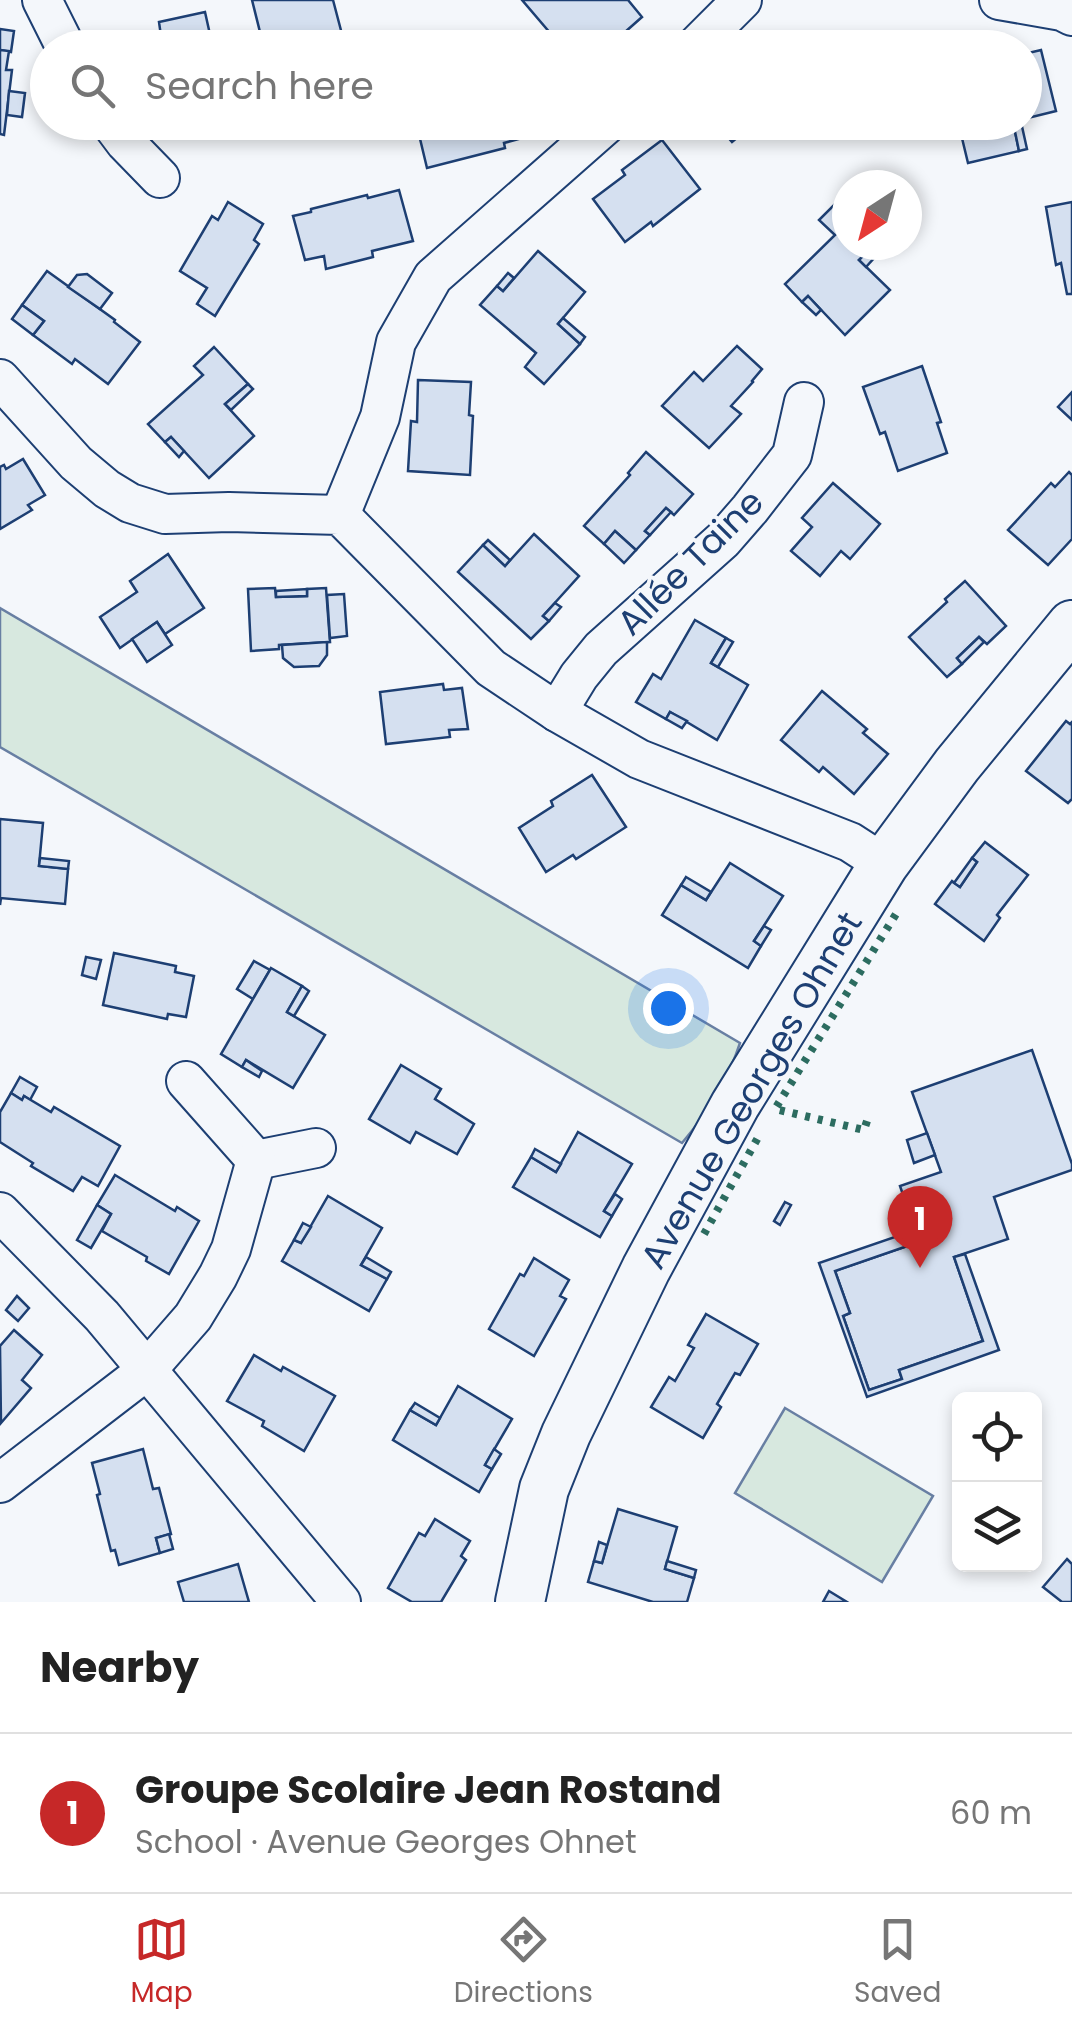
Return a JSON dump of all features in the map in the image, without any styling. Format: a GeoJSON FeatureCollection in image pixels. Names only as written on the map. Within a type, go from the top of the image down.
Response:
{"type":"FeatureCollection","features":[{"type":"Feature","properties":{"kind":"street"},"geometry":{"type":"LineString","coordinates":[[42,0],[57,30]]}},
{"type":"Feature","properties":{"kind":"street"},"geometry":{"type":"LineString","coordinates":[[712,30],[742,0]]}},
{"type":"Feature","properties":{"kind":"street"},"geometry":{"type":"LineString","coordinates":[[998,0],[1062,10],[1072,16]]}},
{"type":"Feature","properties":{"kind":"street"},"geometry":{"type":"LineString","coordinates":[[124,140],[160,178]]}},
{"type":"Feature","properties":{"kind":"street"},"geometry":{"type":"LineString","coordinates":[[340,514],[380,417],[396,342],[434,277],[589,140]]}},
{"type":"Feature","properties":{"kind":"street"},"geometry":{"type":"LineString","coordinates":[[0,379],[76,464],[130,504],[165,514],[340,514],[491,668],[556,712],[639,760],[850,842],[884,864]]}},
{"type":"Feature","properties":{"kind":"street","name":"Allée Taine"},"geometry":{"type":"LineString","coordinates":[[556,712],[600,650],[723,540],[750,509],[792,454],[804,402]]}},
{"type":"Feature","properties":{"kind":"street","name":"Avenue Georges Ohnet"},"geometry":{"type":"LineString","coordinates":[[520,1602],[544,1490],[566,1434],[646,1269],[735,1105],[884,864],[957,765],[1072,625]]}},
{"type":"Feature","properties":{"kind":"street"},"geometry":{"type":"LineString","coordinates":[[186,1081],[256,1160]]}},
{"type":"Feature","properties":{"kind":"street"},"geometry":{"type":"LineString","coordinates":[[256,1160],[316,1148]]}},
{"type":"Feature","properties":{"kind":"street"},"geometry":{"type":"LineString","coordinates":[[0,1483],[146,1371],[193,1317],[231,1249],[256,1160]]}},
{"type":"Feature","properties":{"kind":"street"},"geometry":{"type":"LineString","coordinates":[[0,1212],[102,1316],[341,1602]]}},
{"type":"Feature","properties":{"kind":"shaded area"},"geometry":{"type":"Polygon","coordinates":[[[0,608],[740,1043],[723,1083],[700,1120],[682,1143],[0,747],[0,608]]]}},
{"type":"Feature","properties":{"kind":"shaded area"},"geometry":{"type":"Polygon","coordinates":[[[785,1408],[933,1496],[882,1582],[735,1493],[785,1408]]]}},
{"type":"Feature","properties":{"kind":"building"},"geometry":{"type":"Polygon","coordinates":[[[252,0],[333,0],[341,30],[260,30],[252,0]]]}},
{"type":"Feature","properties":{"kind":"building"},"geometry":{"type":"Polygon","coordinates":[[[522,0],[628,0],[642,17],[627,30],[548,30],[522,0]]]}},
{"type":"Feature","properties":{"kind":"building"},"geometry":{"type":"Polygon","coordinates":[[[205,12],[209,30],[160,30],[159,22],[205,12]]]}},
{"type":"Feature","properties":{"kind":"building"},"geometry":{"type":"Polygon","coordinates":[[[0,29],[14,31],[11,52],[0,50],[0,29]]]}},
{"type":"Feature","properties":{"kind":"building"},"geometry":{"type":"Polygon","coordinates":[[[0,50],[9,51],[6,70],[12,70],[4,135],[0,134],[0,50]]]}},
{"type":"Feature","properties":{"kind":"building"},"geometry":{"type":"Polygon","coordinates":[[[1042,54],[1056,111],[1042,114],[1042,54]]]}},
{"type":"Feature","properties":{"kind":"building"},"geometry":{"type":"Polygon","coordinates":[[[9,91],[25,93],[22,117],[7,115],[9,91]]]}},
{"type":"Feature","properties":{"kind":"building"},"geometry":{"type":"Polygon","coordinates":[[[420,140],[515,140],[504,143],[505,148],[427,168],[420,140]]]}},
{"type":"Feature","properties":{"kind":"building"},"geometry":{"type":"Polygon","coordinates":[[[662,140],[700,189],[653,226],[651,222],[625,242],[593,199],[625,175],[622,170],[662,140]]]}},
{"type":"Feature","properties":{"kind":"building"},"geometry":{"type":"Polygon","coordinates":[[[962,140],[1017,140],[1019,151],[968,163],[962,140]]]}},
{"type":"Feature","properties":{"kind":"building"},"geometry":{"type":"Polygon","coordinates":[[[1017,140],[1025,140],[1027,149],[1019,151],[1017,140]]]}},
{"type":"Feature","properties":{"kind":"building"},"geometry":{"type":"Polygon","coordinates":[[[399,190],[413,241],[372,251],[373,257],[326,269],[324,256],[305,260],[293,216],[399,190]]]}},
{"type":"Feature","properties":{"kind":"building"},"geometry":{"type":"Polygon","coordinates":[[[228,202],[263,224],[254,240],[259,244],[215,316],[197,304],[207,288],[180,271],[212,216],[218,220],[228,202]]]}},
{"type":"Feature","properties":{"kind":"building"},"geometry":{"type":"Polygon","coordinates":[[[1072,202],[1072,294],[1067,294],[1061,263],[1056,265],[1046,207],[1072,202]]]}},
{"type":"Feature","properties":{"kind":"building"},"geometry":{"type":"Polygon","coordinates":[[[832,207],[832,232],[819,220],[832,207]]]}},
{"type":"Feature","properties":{"kind":"building"},"geometry":{"type":"Polygon","coordinates":[[[832,238],[832,260],[859,260],[890,290],[845,335],[808,296],[802,302],[785,284],[832,238]]]}},
{"type":"Feature","properties":{"kind":"building"},"geometry":{"type":"Polygon","coordinates":[[[538,251],[585,292],[558,324],[580,344],[544,384],[525,367],[536,353],[480,305],[497,286],[503,291],[538,251]]]}},
{"type":"Feature","properties":{"kind":"building"},"geometry":{"type":"Polygon","coordinates":[[[47,271],[140,342],[108,384],[33,335],[44,321],[22,305],[47,271]]]}},
{"type":"Feature","properties":{"kind":"building"},"geometry":{"type":"Polygon","coordinates":[[[508,273],[514,278],[503,291],[497,286],[508,273]]]}},
{"type":"Feature","properties":{"kind":"building"},"geometry":{"type":"Polygon","coordinates":[[[87,274],[112,293],[100,309],[68,287],[77,275],[87,274]]]}},
{"type":"Feature","properties":{"kind":"building"},"geometry":{"type":"Polygon","coordinates":[[[808,296],[821,310],[816,315],[802,302],[808,296]]]}},
{"type":"Feature","properties":{"kind":"building"},"geometry":{"type":"Polygon","coordinates":[[[22,305],[44,321],[33,335],[12,319],[22,305]]]}},
{"type":"Feature","properties":{"kind":"building"},"geometry":{"type":"Polygon","coordinates":[[[563,318],[585,337],[580,344],[558,324],[563,318]]]}},
{"type":"Feature","properties":{"kind":"building"},"geometry":{"type":"Polygon","coordinates":[[[737,346],[762,369],[731,406],[741,414],[709,448],[662,406],[694,372],[703,381],[737,346]]]}},
{"type":"Feature","properties":{"kind":"building"},"geometry":{"type":"Polygon","coordinates":[[[214,347],[248,384],[225,404],[254,436],[209,478],[171,437],[165,442],[148,424],[203,375],[194,366],[214,347]]]}},
{"type":"Feature","properties":{"kind":"building"},"geometry":{"type":"Polygon","coordinates":[[[922,366],[947,453],[898,471],[863,387],[922,366]]]}},
{"type":"Feature","properties":{"kind":"building"},"geometry":{"type":"Polygon","coordinates":[[[418,380],[471,382],[470,475],[408,471],[411,421],[417,422],[418,380]]]}},
{"type":"Feature","properties":{"kind":"building"},"geometry":{"type":"Polygon","coordinates":[[[248,384],[253,389],[231,410],[225,404],[248,384]]]}},
{"type":"Feature","properties":{"kind":"building"},"geometry":{"type":"Polygon","coordinates":[[[1072,392],[1072,420],[1058,407],[1072,392]]]}},
{"type":"Feature","properties":{"kind":"building"},"geometry":{"type":"Polygon","coordinates":[[[171,437],[184,451],[179,457],[165,442],[171,437]]]}},
{"type":"Feature","properties":{"kind":"building"},"geometry":{"type":"Polygon","coordinates":[[[646,452],[693,494],[674,515],[666,508],[645,531],[650,535],[636,550],[615,531],[604,544],[584,526],[646,452]]]}},
{"type":"Feature","properties":{"kind":"building"},"geometry":{"type":"Polygon","coordinates":[[[23,459],[45,495],[28,505],[32,510],[0,529],[0,467],[4,465],[6,469],[23,459]]]}},
{"type":"Feature","properties":{"kind":"building"},"geometry":{"type":"Polygon","coordinates":[[[1069,472],[1072,539],[1048,565],[1008,530],[1051,483],[1055,487],[1069,472]]]}},
{"type":"Feature","properties":{"kind":"building"},"geometry":{"type":"Polygon","coordinates":[[[833,483],[880,524],[850,559],[841,551],[820,576],[791,551],[812,527],[802,518],[833,483]]]}},
{"type":"Feature","properties":{"kind":"building"},"geometry":{"type":"Polygon","coordinates":[[[666,508],[671,512],[650,535],[645,531],[666,508]]]}},
{"type":"Feature","properties":{"kind":"building"},"geometry":{"type":"Polygon","coordinates":[[[615,531],[636,550],[624,563],[604,544],[615,531]]]}},
{"type":"Feature","properties":{"kind":"building"},"geometry":{"type":"Polygon","coordinates":[[[534,534],[579,576],[543,616],[549,621],[531,639],[458,572],[483,545],[505,566],[534,534]]]}},
{"type":"Feature","properties":{"kind":"building"},"geometry":{"type":"Polygon","coordinates":[[[488,540],[510,560],[505,566],[483,545],[488,540]]]}},
{"type":"Feature","properties":{"kind":"building"},"geometry":{"type":"Polygon","coordinates":[[[168,554],[204,608],[165,634],[157,622],[120,648],[100,617],[137,592],[130,581],[168,554]]]}},
{"type":"Feature","properties":{"kind":"building"},"geometry":{"type":"Polygon","coordinates":[[[965,581],[1006,626],[987,644],[979,637],[957,658],[962,664],[947,677],[909,637],[965,581]]]}},
{"type":"Feature","properties":{"kind":"building"},"geometry":{"type":"Polygon","coordinates":[[[275,588],[276,597],[307,596],[307,589],[326,588],[330,642],[251,651],[248,589],[275,588]]]}},
{"type":"Feature","properties":{"kind":"building"},"geometry":{"type":"Polygon","coordinates":[[[307,589],[307,596],[276,597],[276,591],[307,589]]]}},
{"type":"Feature","properties":{"kind":"building"},"geometry":{"type":"Polygon","coordinates":[[[344,594],[347,636],[330,638],[327,595],[344,594]]]}},
{"type":"Feature","properties":{"kind":"building"},"geometry":{"type":"Polygon","coordinates":[[[555,603],[561,607],[549,621],[543,616],[555,603]]]}},
{"type":"Feature","properties":{"kind":"building"},"geometry":{"type":"Polygon","coordinates":[[[695,620],[726,638],[711,663],[748,685],[717,740],[670,712],[666,719],[636,702],[653,674],[661,679],[695,620]]]}},
{"type":"Feature","properties":{"kind":"building"},"geometry":{"type":"Polygon","coordinates":[[[157,622],[172,645],[147,662],[132,639],[157,622]]]}},
{"type":"Feature","properties":{"kind":"building"},"geometry":{"type":"Polygon","coordinates":[[[979,637],[984,642],[962,664],[957,658],[979,637]]]}},
{"type":"Feature","properties":{"kind":"building"},"geometry":{"type":"Polygon","coordinates":[[[726,638],[733,642],[718,667],[711,663],[726,638]]]}},
{"type":"Feature","properties":{"kind":"building"},"geometry":{"type":"Polygon","coordinates":[[[327,642],[327,655],[319,666],[294,667],[283,658],[282,645],[327,642]]]}},
{"type":"Feature","properties":{"kind":"building"},"geometry":{"type":"Polygon","coordinates":[[[443,684],[444,690],[462,688],[468,729],[449,730],[450,737],[386,744],[380,692],[443,684]]]}},
{"type":"Feature","properties":{"kind":"building"},"geometry":{"type":"Polygon","coordinates":[[[822,691],[867,729],[863,733],[888,754],[854,794],[823,767],[819,772],[781,740],[822,691]]]}},
{"type":"Feature","properties":{"kind":"building"},"geometry":{"type":"Polygon","coordinates":[[[670,712],[687,721],[682,728],[666,719],[670,712]]]}},
{"type":"Feature","properties":{"kind":"building"},"geometry":{"type":"Polygon","coordinates":[[[1066,721],[1072,722],[1072,799],[1068,803],[1026,771],[1066,721]]]}},
{"type":"Feature","properties":{"kind":"building"},"geometry":{"type":"Polygon","coordinates":[[[592,775],[626,827],[576,859],[573,855],[546,872],[519,828],[553,806],[551,801],[592,775]]]}},
{"type":"Feature","properties":{"kind":"building"},"geometry":{"type":"Polygon","coordinates":[[[0,819],[43,823],[39,866],[68,869],[65,904],[1,898],[0,905],[0,819]]]}},
{"type":"Feature","properties":{"kind":"building"},"geometry":{"type":"Polygon","coordinates":[[[985,842],[1028,875],[997,915],[1000,918],[984,941],[935,904],[952,881],[960,887],[977,862],[972,858],[985,842]]]}},
{"type":"Feature","properties":{"kind":"building"},"geometry":{"type":"Polygon","coordinates":[[[40,858],[69,861],[68,869],[39,866],[40,858]]]}},
{"type":"Feature","properties":{"kind":"building"},"geometry":{"type":"Polygon","coordinates":[[[972,858],[977,862],[960,887],[954,883],[972,858]]]}},
{"type":"Feature","properties":{"kind":"building"},"geometry":{"type":"Polygon","coordinates":[[[730,863],[783,896],[754,941],[761,946],[748,968],[662,915],[681,885],[706,900],[730,863]]]}},
{"type":"Feature","properties":{"kind":"building"},"geometry":{"type":"Polygon","coordinates":[[[686,877],[711,892],[706,900],[681,885],[686,877]]]}},
{"type":"Feature","properties":{"kind":"building"},"geometry":{"type":"Polygon","coordinates":[[[764,926],[771,930],[761,946],[754,941],[764,926]]]}},
{"type":"Feature","properties":{"kind":"building"},"geometry":{"type":"Polygon","coordinates":[[[114,953],[176,966],[175,972],[194,976],[186,1017],[168,1014],[167,1019],[103,1005],[114,953]]]}},
{"type":"Feature","properties":{"kind":"building"},"geometry":{"type":"Polygon","coordinates":[[[86,957],[101,960],[96,979],[82,975],[86,957]]]}},
{"type":"Feature","properties":{"kind":"building"},"geometry":{"type":"Polygon","coordinates":[[[254,961],[270,970],[253,999],[237,989],[254,961]]]}},
{"type":"Feature","properties":{"kind":"building"},"geometry":{"type":"Polygon","coordinates":[[[271,968],[302,986],[287,1012],[325,1035],[293,1088],[246,1060],[242,1067],[221,1054],[271,968]]]}},
{"type":"Feature","properties":{"kind":"building"},"geometry":{"type":"Polygon","coordinates":[[[302,986],[309,991],[294,1016],[287,1012],[302,986]]]}},
{"type":"Feature","properties":{"kind":"building"},"geometry":{"type":"Polygon","coordinates":[[[1032,1050],[1072,1170],[994,1197],[1008,1239],[954,1257],[983,1341],[899,1370],[902,1379],[869,1390],[843,1316],[850,1313],[835,1271],[919,1242],[900,1186],[941,1172],[912,1092],[1032,1050]]]}},
{"type":"Feature","properties":{"kind":"building"},"geometry":{"type":"Polygon","coordinates":[[[246,1060],[262,1071],[259,1077],[242,1067],[246,1060]]]}},
{"type":"Feature","properties":{"kind":"building"},"geometry":{"type":"Polygon","coordinates":[[[401,1065],[441,1089],[435,1099],[474,1124],[457,1154],[416,1132],[410,1143],[369,1119],[401,1065]]]}},
{"type":"Feature","properties":{"kind":"building"},"geometry":{"type":"Polygon","coordinates":[[[20,1077],[37,1087],[30,1100],[11,1093],[20,1077]]]}},
{"type":"Feature","properties":{"kind":"building"},"geometry":{"type":"Polygon","coordinates":[[[11,1093],[51,1112],[54,1107],[120,1146],[98,1186],[82,1177],[73,1191],[0,1142],[0,1112],[11,1093]]]}},
{"type":"Feature","properties":{"kind":"building"},"geometry":{"type":"Polygon","coordinates":[[[578,1132],[632,1164],[604,1211],[612,1216],[600,1237],[513,1187],[531,1157],[556,1172],[578,1132]]]}},
{"type":"Feature","properties":{"kind":"building"},"geometry":{"type":"Polygon","coordinates":[[[927,1133],[935,1155],[914,1163],[907,1140],[927,1133]]]}},
{"type":"Feature","properties":{"kind":"building"},"geometry":{"type":"Polygon","coordinates":[[[535,1149],[561,1164],[556,1172],[531,1157],[535,1149]]]}},
{"type":"Feature","properties":{"kind":"building"},"geometry":{"type":"Polygon","coordinates":[[[115,1175],[199,1221],[169,1274],[102,1231],[111,1214],[97,1205],[115,1175]]]}},
{"type":"Feature","properties":{"kind":"building"},"geometry":{"type":"Polygon","coordinates":[[[615,1194],[622,1199],[612,1216],[604,1211],[615,1194]]]}},
{"type":"Feature","properties":{"kind":"building"},"geometry":{"type":"Polygon","coordinates":[[[328,1196],[382,1228],[361,1265],[387,1279],[369,1311],[282,1261],[294,1240],[301,1243],[328,1196]]]}},
{"type":"Feature","properties":{"kind":"building"},"geometry":{"type":"Polygon","coordinates":[[[785,1202],[791,1205],[780,1225],[774,1221],[785,1202]]]}},
{"type":"Feature","properties":{"kind":"building"},"geometry":{"type":"Polygon","coordinates":[[[97,1205],[111,1214],[91,1248],[77,1240],[97,1205]]]}},
{"type":"Feature","properties":{"kind":"building"},"geometry":{"type":"Polygon","coordinates":[[[303,1223],[311,1227],[301,1243],[294,1240],[303,1223]]]}},
{"type":"Feature","properties":{"kind":"building"},"geometry":{"type":"Polygon","coordinates":[[[915,1230],[919,1242],[835,1271],[850,1313],[843,1316],[869,1390],[902,1379],[899,1370],[983,1341],[954,1257],[965,1254],[999,1350],[867,1397],[819,1263],[915,1230]]]}},
{"type":"Feature","properties":{"kind":"building"},"geometry":{"type":"Polygon","coordinates":[[[366,1257],[391,1272],[387,1279],[361,1265],[366,1257]]]}},
{"type":"Feature","properties":{"kind":"building"},"geometry":{"type":"Polygon","coordinates":[[[534,1258],[569,1280],[560,1296],[566,1299],[534,1356],[489,1329],[520,1274],[524,1276],[534,1258]]]}},
{"type":"Feature","properties":{"kind":"building"},"geometry":{"type":"Polygon","coordinates":[[[17,1296],[29,1308],[18,1321],[6,1310],[17,1296]]]}},
{"type":"Feature","properties":{"kind":"building"},"geometry":{"type":"Polygon","coordinates":[[[706,1314],[758,1344],[740,1375],[735,1373],[703,1438],[651,1407],[669,1377],[675,1381],[694,1348],[688,1345],[706,1314]]]}},
{"type":"Feature","properties":{"kind":"building"},"geometry":{"type":"Polygon","coordinates":[[[14,1330],[42,1355],[22,1380],[31,1388],[1,1423],[0,1346],[14,1330]]]}},
{"type":"Feature","properties":{"kind":"building"},"geometry":{"type":"Polygon","coordinates":[[[254,1355],[335,1396],[304,1451],[262,1426],[264,1421],[227,1401],[254,1355]]]}},
{"type":"Feature","properties":{"kind":"building"},"geometry":{"type":"Polygon","coordinates":[[[458,1386],[512,1419],[485,1465],[492,1469],[479,1492],[393,1440],[410,1410],[436,1425],[458,1386]]]}},
{"type":"Feature","properties":{"kind":"building"},"geometry":{"type":"Polygon","coordinates":[[[415,1403],[440,1418],[436,1425],[410,1410],[415,1403]]]}},
{"type":"Feature","properties":{"kind":"building"},"geometry":{"type":"Polygon","coordinates":[[[143,1449],[153,1489],[159,1488],[171,1534],[156,1538],[160,1553],[119,1565],[115,1550],[111,1551],[92,1463],[143,1449]]]}},
{"type":"Feature","properties":{"kind":"building"},"geometry":{"type":"Polygon","coordinates":[[[494,1449],[501,1454],[492,1469],[485,1465],[494,1449]]]}},
{"type":"Feature","properties":{"kind":"building"},"geometry":{"type":"Polygon","coordinates":[[[618,1509],[677,1527],[665,1569],[694,1578],[687,1602],[653,1602],[588,1582],[594,1561],[602,1563],[618,1509]]]}},
{"type":"Feature","properties":{"kind":"building"},"geometry":{"type":"Polygon","coordinates":[[[435,1519],[470,1541],[461,1556],[466,1560],[441,1602],[412,1602],[388,1588],[419,1533],[425,1536],[435,1519]]]}},
{"type":"Feature","properties":{"kind":"building"},"geometry":{"type":"Polygon","coordinates":[[[169,1534],[173,1549],[160,1553],[156,1538],[169,1534]]]}},
{"type":"Feature","properties":{"kind":"building"},"geometry":{"type":"Polygon","coordinates":[[[599,1542],[607,1545],[602,1563],[594,1561],[599,1542]]]}},
{"type":"Feature","properties":{"kind":"building"},"geometry":{"type":"Polygon","coordinates":[[[1067,1559],[1072,1564],[1072,1602],[1062,1602],[1043,1587],[1067,1559]]]}},
{"type":"Feature","properties":{"kind":"building"},"geometry":{"type":"Polygon","coordinates":[[[667,1561],[696,1570],[694,1578],[665,1569],[667,1561]]]}},
{"type":"Feature","properties":{"kind":"building"},"geometry":{"type":"Polygon","coordinates":[[[238,1564],[249,1602],[184,1602],[178,1582],[238,1564]]]}},
{"type":"Feature","properties":{"kind":"building"},"geometry":{"type":"Polygon","coordinates":[[[829,1591],[847,1602],[823,1602],[829,1591]]]}},
{"type":"Feature","properties":{"kind":"hedge"},"geometry":{"type":"LineString","coordinates":[[867,1121],[864,1130],[775,1109],[896,914]]}},
{"type":"Feature","properties":{"kind":"hedge"},"geometry":{"type":"LineString","coordinates":[[704,1234],[760,1134]]}},
{"type":"Feature","properties":{"kind":"place","name":"Groupe Scolaire Jean Rostand"},"geometry":{"type":"Point","coordinates":[920,1268]}}]}
